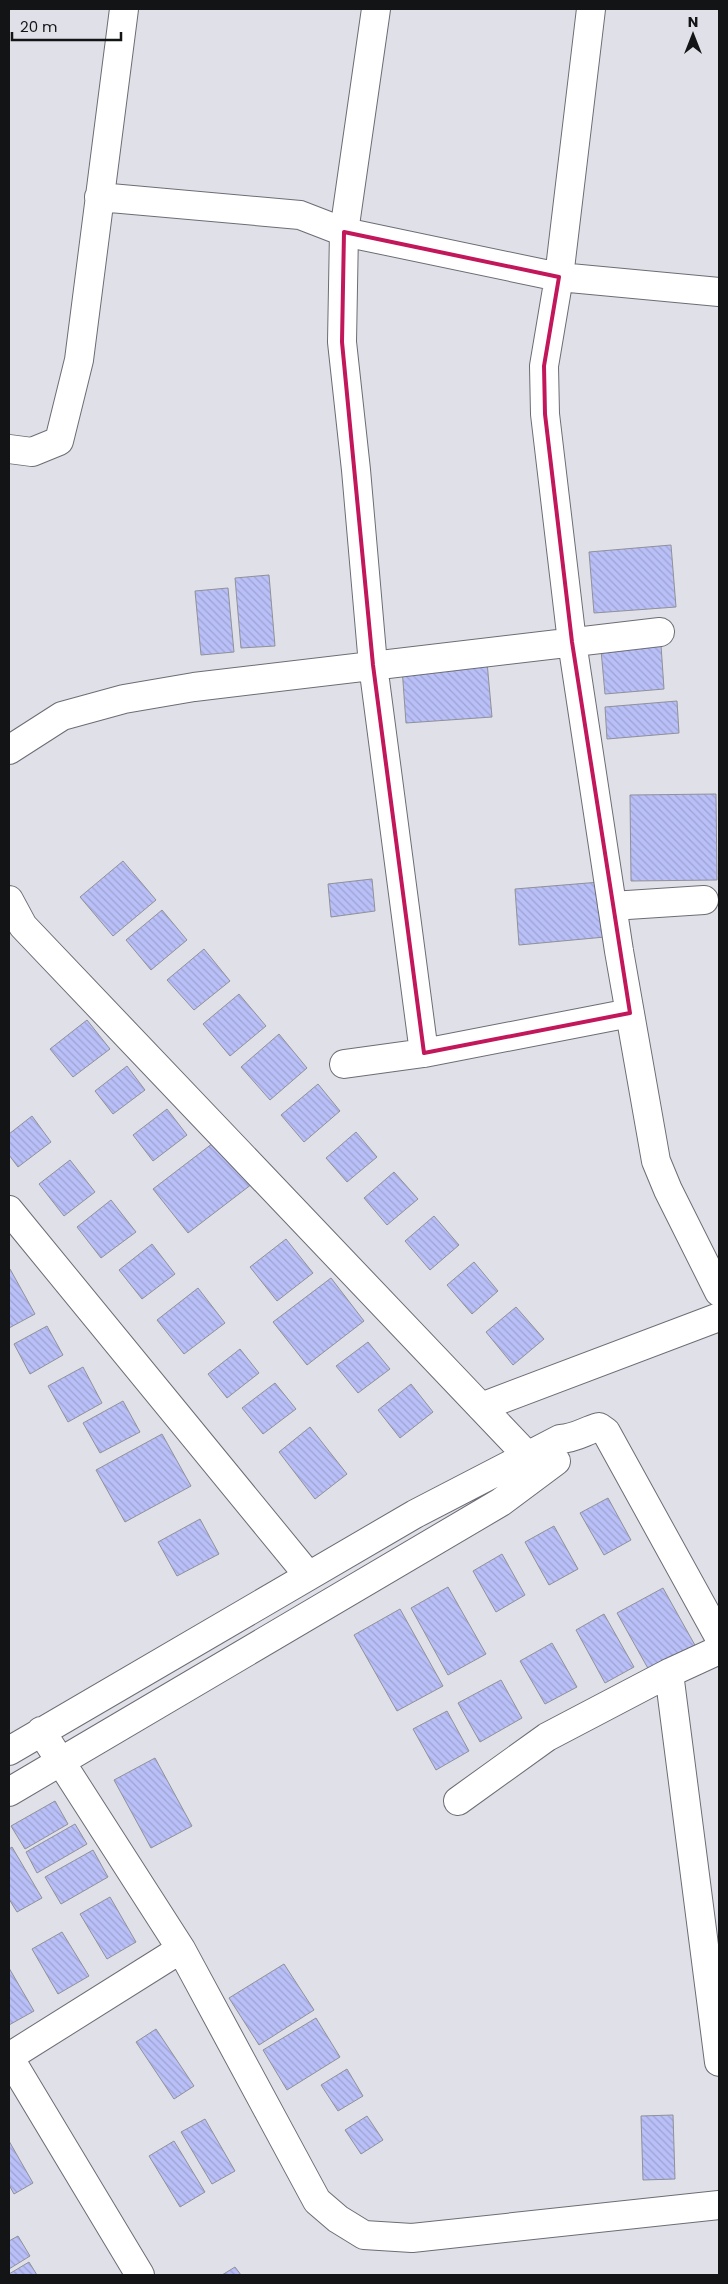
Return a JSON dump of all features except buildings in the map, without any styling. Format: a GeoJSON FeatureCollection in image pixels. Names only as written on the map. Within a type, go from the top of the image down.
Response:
{"type":"FeatureCollection","features":[{"type":"Feature","properties":{"kind":"street"},"geometry":{"type":"LineString","coordinates":[[9,449],[32,452],[59,441],[79,360],[124,9]]}},
{"type":"Feature","properties":{"kind":"street"},"geometry":{"type":"LineString","coordinates":[[376,9],[344,232],[342,342],[356,470],[373,665],[424,1053]]}},
{"type":"Feature","properties":{"kind":"street"},"geometry":{"type":"LineString","coordinates":[[591,9],[559,278],[544,366],[545,414],[572,642],[612,906],[656,1161],[668,1190],[719,1292]]}},
{"type":"Feature","properties":{"kind":"street"},"geometry":{"type":"LineString","coordinates":[[99,197],[300,215],[344,232],[559,278],[719,292]]}},
{"type":"Feature","properties":{"kind":"street"},"geometry":{"type":"LineString","coordinates":[[9,750],[62,716],[124,699],[194,686],[660,632]]}},
{"type":"Feature","properties":{"kind":"street"},"geometry":{"type":"LineString","coordinates":[[9,900],[16,930],[482,1407],[534,1463]]}},
{"type":"Feature","properties":{"kind":"street"},"geometry":{"type":"LineString","coordinates":[[612,906],[704,900]]}},
{"type":"Feature","properties":{"kind":"street"},"geometry":{"type":"LineString","coordinates":[[344,1064],[424,1053],[630,1013]]}},
{"type":"Feature","properties":{"kind":"street"},"geometry":{"type":"LineString","coordinates":[[9,1210],[308,1575]]}},
{"type":"Feature","properties":{"kind":"street"},"geometry":{"type":"LineString","coordinates":[[482,1407],[719,1317]]}},
{"type":"Feature","properties":{"kind":"street"},"geometry":{"type":"LineString","coordinates":[[9,1792],[501,1502],[534,1463],[560,1439],[575,1438],[591,1429],[599,1427],[606,1432],[719,1638]]}},
{"type":"Feature","properties":{"kind":"street"},"geometry":{"type":"LineString","coordinates":[[9,1751],[415,1514],[534,1463]]}},
{"type":"Feature","properties":{"kind":"street"},"geometry":{"type":"LineString","coordinates":[[458,1801],[547,1737],[669,1673],[719,1650]]}},
{"type":"Feature","properties":{"kind":"street"},"geometry":{"type":"LineString","coordinates":[[669,1673],[719,2062]]}},
{"type":"Feature","properties":{"kind":"street"},"geometry":{"type":"LineString","coordinates":[[41,1731],[181,1949],[317,2201],[338,2219],[364,2235],[412,2238],[719,2205]]}},
{"type":"Feature","properties":{"kind":"street"},"geometry":{"type":"LineString","coordinates":[[140,2275],[9,2057],[181,1949]]}},
{"type":"Feature","properties":{"kind":"highlighted area"},"geometry":{"type":"Polygon","coordinates":[[[344,232],[559,277],[544,366],[545,414],[572,642],[630,1013],[424,1053],[373,665],[342,342],[344,232]]]}}]}
